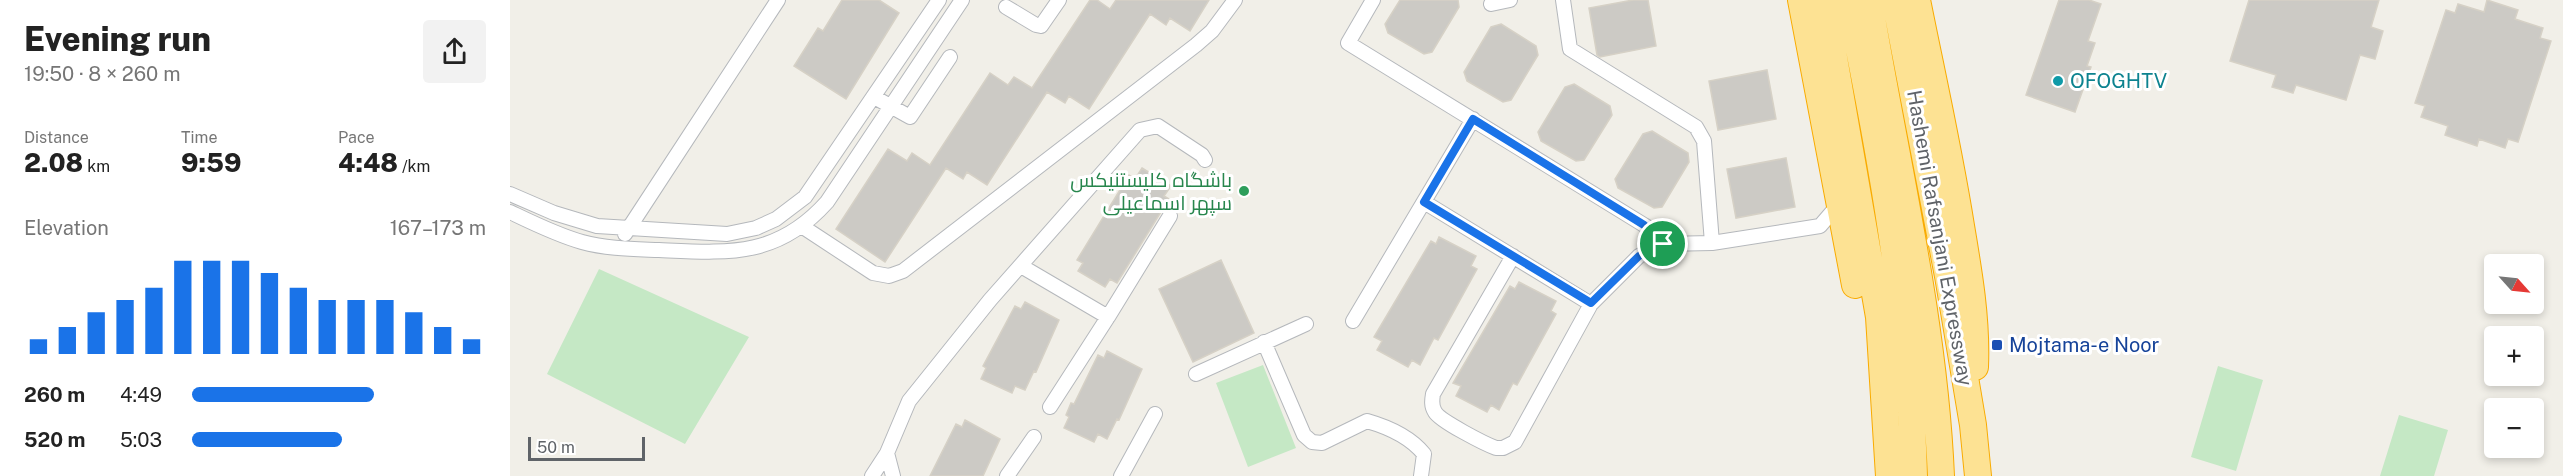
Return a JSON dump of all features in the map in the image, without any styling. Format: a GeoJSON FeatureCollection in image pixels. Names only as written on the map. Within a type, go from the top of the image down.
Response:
{"type":"FeatureCollection","features":[{"type":"Feature","properties":{"kind":"highway"},"geometry":{"type":"LineString","coordinates":[[1801,0],[1869,357],[1886,416]]}},
{"type":"Feature","properties":{"kind":"highway"},"geometry":{"type":"LineString","coordinates":[[1824,0],[1879,317],[1889,476]]}},
{"type":"Feature","properties":{"kind":"highway"},"geometry":{"type":"LineString","coordinates":[[1849,0],[1881,171],[1899,289],[1907,365],[1914,476]]}},
{"type":"Feature","properties":{"kind":"highway","name":"Hashemi Rafsanjani Expressway"},"geometry":{"type":"LineString","coordinates":[[1869,0],[1927,333],[1939,429],[1941,476]]}},
{"type":"Feature","properties":{"kind":"highway","name":"Hashemi Rafsanjani Expressway"},"geometry":{"type":"LineString","coordinates":[[1895,0],[1927,159],[1973,425],[1978,476]]}},
{"type":"Feature","properties":{"kind":"highway"},"geometry":{"type":"LineString","coordinates":[[1917,0],[1956,193],[1970,279],[1976,341],[1973,425]]}},
{"type":"Feature","properties":{"kind":"street"},"geometry":{"type":"LineString","coordinates":[[619,248],[627,228],[778,0]]}},
{"type":"Feature","properties":{"kind":"street"},"geometry":{"type":"LineString","coordinates":[[510,194],[597,226],[727,234],[756,228],[776,219],[805,197],[939,0]]}},
{"type":"Feature","properties":{"kind":"street"},"geometry":{"type":"LineString","coordinates":[[510,212],[582,242],[619,248],[732,251],[780,240],[803,226],[827,202],[893,107],[962,0]]}},
{"type":"Feature","properties":{"kind":"street"},"geometry":{"type":"LineString","coordinates":[[1006,7],[1041,26],[1059,0]]}},
{"type":"Feature","properties":{"kind":"street"},"geometry":{"type":"LineString","coordinates":[[803,226],[873,273],[889,276],[903,271],[1196,45],[1218,24],[1235,0]]}},
{"type":"Feature","properties":{"kind":"street"},"geometry":{"type":"LineString","coordinates":[[1373,0],[1348,43],[1644,225],[1663,244]]}},
{"type":"Feature","properties":{"kind":"street"},"geometry":{"type":"LineString","coordinates":[[1491,4],[1510,0]]}},
{"type":"Feature","properties":{"kind":"street"},"geometry":{"type":"LineString","coordinates":[[1563,0],[1570,49],[1696,127],[1704,141],[1712,243]]}},
{"type":"Feature","properties":{"kind":"street"},"geometry":{"type":"LineString","coordinates":[[874,97],[910,117],[950,57]]}},
{"type":"Feature","properties":{"kind":"street"},"geometry":{"type":"LineString","coordinates":[[1353,321],[1473,119]]}},
{"type":"Feature","properties":{"kind":"street"},"geometry":{"type":"LineString","coordinates":[[872,476],[887,453],[909,401],[990,300],[1140,130],[1158,126],[1202,154],[1205,160]]}},
{"type":"Feature","properties":{"kind":"street"},"geometry":{"type":"LineString","coordinates":[[1424,202],[1591,303]]}},
{"type":"Feature","properties":{"kind":"street"},"geometry":{"type":"LineString","coordinates":[[1513,256],[1433,394],[1432,407],[1439,417],[1491,446],[1503,448],[1515,442],[1591,303],[1639,256],[1663,244],[1712,243],[1820,226],[1839,204]]}},
{"type":"Feature","properties":{"kind":"street"},"geometry":{"type":"LineString","coordinates":[[1050,407],[1170,216]]}},
{"type":"Feature","properties":{"kind":"street"},"geometry":{"type":"LineString","coordinates":[[1820,226],[1837,238],[1851,261]]}},
{"type":"Feature","properties":{"kind":"street"},"geometry":{"type":"LineString","coordinates":[[1022,266],[1108,316]]}},
{"type":"Feature","properties":{"kind":"street"},"geometry":{"type":"LineString","coordinates":[[1196,374],[1305,324]]}},
{"type":"Feature","properties":{"kind":"street"},"geometry":{"type":"LineString","coordinates":[[1264,342],[1304,435],[1312,442],[1322,444],[1367,422],[1376,424],[1417,445],[1424,454],[1421,476]]}},
{"type":"Feature","properties":{"kind":"street"},"geometry":{"type":"LineString","coordinates":[[1121,476],[1155,414]]}},
{"type":"Feature","properties":{"kind":"street"},"geometry":{"type":"LineString","coordinates":[[1007,476],[1034,437]]}},
{"type":"Feature","properties":{"kind":"street"},"geometry":{"type":"LineString","coordinates":[[887,453],[893,476]]}},
{"type":"Feature","properties":{"kind":"green space"},"geometry":{"type":"Polygon","coordinates":[[[599,269],[749,337],[685,444],[547,374],[599,269]]]}},
{"type":"Feature","properties":{"kind":"green space"},"geometry":{"type":"Polygon","coordinates":[[[1263,365],[1296,448],[1248,467],[1216,383],[1263,365]]]}},
{"type":"Feature","properties":{"kind":"green space"},"geometry":{"type":"Polygon","coordinates":[[[2218,366],[2263,380],[2236,471],[2191,457],[2218,366]]]}},
{"type":"Feature","properties":{"kind":"green space"},"geometry":{"type":"Polygon","coordinates":[[[2399,415],[2448,430],[2434,476],[2380,476],[2399,415]]]}},
{"type":"Feature","properties":{"kind":"building"},"geometry":{"type":"Polygon","coordinates":[[[842,0],[879,0],[899,13],[846,99],[794,66],[818,28],[823,31],[842,0]]]}},
{"type":"Feature","properties":{"kind":"building"},"geometry":{"type":"Polygon","coordinates":[[[1090,0],[1097,0],[1110,9],[1116,0],[1209,0],[1190,31],[1170,18],[1166,25],[1150,14],[1089,109],[1069,96],[1065,103],[1047,92],[987,185],[967,172],[963,179],[946,168],[885,262],[836,229],[888,149],[907,161],[912,153],[930,165],[990,73],[1008,85],[1014,77],[1032,88],[1090,0]]]}},
{"type":"Feature","properties":{"kind":"building"},"geometry":{"type":"Polygon","coordinates":[[[1400,0],[1458,0],[1459,7],[1432,52],[1424,54],[1388,33],[1385,24],[1400,0]]]}},
{"type":"Feature","properties":{"kind":"building"},"geometry":{"type":"Polygon","coordinates":[[[1633,0],[1648,0],[1656,46],[1600,57],[1597,55],[1589,8],[1633,0]]]}},
{"type":"Feature","properties":{"kind":"building","name":"OFOGHTV"},"geometry":{"type":"Polygon","coordinates":[[[2059,0],[2089,0],[2101,4],[2088,41],[2095,43],[2087,66],[2091,67],[2075,112],[2026,95],[2059,0]]]}},
{"type":"Feature","properties":{"kind":"building"},"geometry":{"type":"Polygon","coordinates":[[[2249,0],[2379,0],[2371,27],[2383,31],[2375,59],[2360,55],[2346,100],[2296,85],[2293,93],[2272,87],[2276,75],[2230,61],[2249,0]]]}},
{"type":"Feature","properties":{"kind":"building"},"geometry":{"type":"Polygon","coordinates":[[[2487,0],[2518,10],[2515,19],[2543,28],[2540,38],[2551,41],[2518,142],[2508,139],[2505,148],[2479,139],[2477,146],[2445,135],[2448,126],[2421,117],[2425,106],[2415,103],[2446,10],[2455,13],[2458,4],[2484,12],[2487,0]]]}},
{"type":"Feature","properties":{"kind":"building"},"geometry":{"type":"Polygon","coordinates":[[[1501,24],[1536,46],[1538,55],[1511,100],[1503,102],[1467,81],[1464,72],[1491,27],[1501,24]]]}},
{"type":"Feature","properties":{"kind":"building"},"geometry":{"type":"Polygon","coordinates":[[[1767,70],[1776,119],[1718,130],[1709,81],[1767,70]]]}},
{"type":"Feature","properties":{"kind":"building"},"geometry":{"type":"Polygon","coordinates":[[[1574,84],[1610,106],[1612,115],[1584,160],[1576,161],[1541,141],[1538,132],[1565,87],[1574,84]]]}},
{"type":"Feature","properties":{"kind":"building"},"geometry":{"type":"Polygon","coordinates":[[[1652,131],[1688,153],[1689,162],[1662,207],[1654,208],[1618,188],[1615,179],[1643,134],[1652,131]]]}},
{"type":"Feature","properties":{"kind":"building"},"geometry":{"type":"Polygon","coordinates":[[[1786,158],[1795,207],[1736,218],[1727,169],[1786,158]]]}},
{"type":"Feature","properties":{"kind":"building"},"geometry":{"type":"Polygon","coordinates":[[[1142,168],[1171,186],[1164,196],[1169,199],[1117,283],[1110,279],[1105,287],[1078,271],[1083,263],[1077,260],[1129,175],[1135,179],[1142,168]]]}},
{"type":"Feature","properties":{"kind":"building"},"geometry":{"type":"Polygon","coordinates":[[[1439,237],[1476,256],[1471,266],[1477,269],[1438,340],[1434,338],[1420,365],[1412,360],[1408,367],[1377,350],[1382,341],[1374,337],[1431,241],[1436,244],[1439,237]]]}},
{"type":"Feature","properties":{"kind":"building"},"geometry":{"type":"Polygon","coordinates":[[[1221,260],[1254,333],[1193,362],[1159,289],[1221,260]]]}},
{"type":"Feature","properties":{"kind":"building"},"geometry":{"type":"Polygon","coordinates":[[[1519,282],[1556,301],[1551,311],[1556,314],[1517,385],[1513,383],[1499,410],[1491,405],[1487,412],[1456,396],[1461,386],[1453,383],[1510,286],[1515,289],[1519,282]]]}},
{"type":"Feature","properties":{"kind":"building"},"geometry":{"type":"Polygon","coordinates":[[[1025,302],[1059,320],[1036,372],[1034,371],[1025,390],[1015,386],[1012,393],[981,379],[986,368],[983,366],[1015,306],[1021,309],[1025,302]]]}},
{"type":"Feature","properties":{"kind":"building"},"geometry":{"type":"Polygon","coordinates":[[[1107,351],[1142,369],[1119,420],[1117,419],[1107,439],[1098,434],[1094,442],[1064,428],[1069,417],[1066,415],[1071,403],[1074,404],[1098,355],[1104,358],[1107,351]]]}},
{"type":"Feature","properties":{"kind":"building"},"geometry":{"type":"Polygon","coordinates":[[[965,420],[1000,439],[983,476],[930,476],[956,424],[962,427],[965,420]]]}},
{"type":"Feature","properties":{"kind":"place","name":"OFOGHTV"},"geometry":{"type":"Point","coordinates":[2058,81]}},
{"type":"Feature","properties":{"kind":"place","name":"باشگاه کلیستنیکس سپهر اسماعیلی"},"geometry":{"type":"Point","coordinates":[1244,191]}},
{"type":"Feature","properties":{"kind":"place","name":"Mojtama-e Noor"},"geometry":{"type":"Point","coordinates":[1997,345]}},
{"type":"Feature","properties":{"kind":"route"},"geometry":{"type":"LineString","coordinates":[[1473,119],[1644,225],[1653,231],[1663,244],[1639,256],[1591,303],[1424,202],[1473,119]]}}]}
